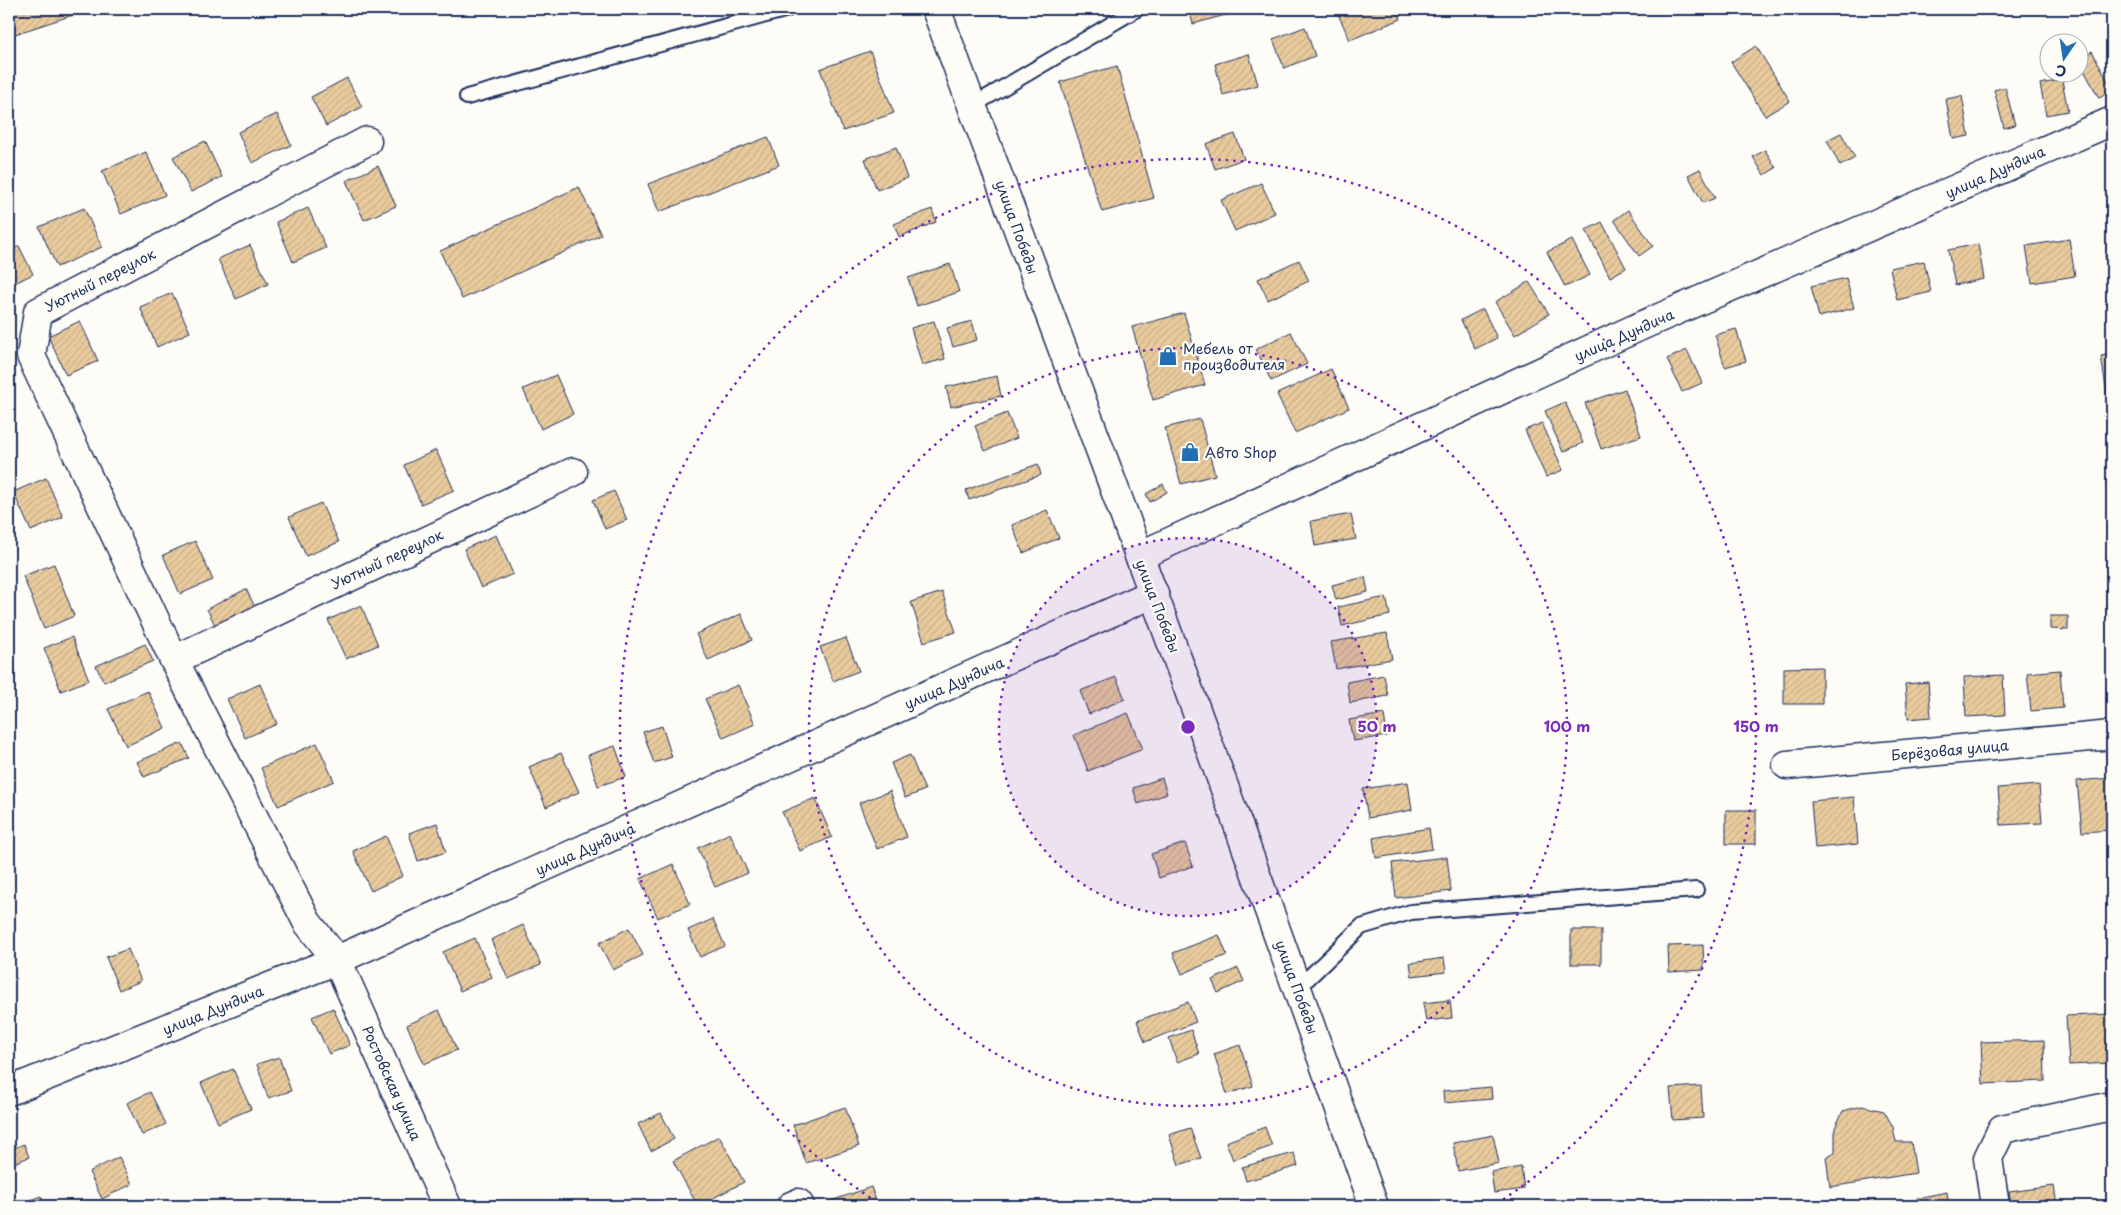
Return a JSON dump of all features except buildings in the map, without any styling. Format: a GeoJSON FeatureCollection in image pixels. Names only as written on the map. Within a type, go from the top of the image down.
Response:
{"type":"FeatureCollection","features":[{"type":"Feature","properties":{"kind":"street","name":"улица Победы"},"geometry":{"type":"LineString","coordinates":[[936,9],[1154,593],[1298,988],[1374,1206]]}},
{"type":"Feature","properties":{"kind":"street","name":"улица Дундича"},"geometry":{"type":"LineString","coordinates":[[1139,556],[1634,330],[2112,120]]}},
{"type":"Feature","properties":{"kind":"street","name":"Уютный переулок"},"geometry":{"type":"LineString","coordinates":[[337,960],[307,922],[174,660],[31,356],[38,312],[367,141]]}},
{"type":"Feature","properties":{"kind":"street","name":"Уютный переулок"},"geometry":{"type":"LineString","coordinates":[[174,660],[573,472]]}},
{"type":"Feature","properties":{"kind":"street","name":"улица Дундича"},"geometry":{"type":"LineString","coordinates":[[9,1091],[337,960],[1154,593]]}},
{"type":"Feature","properties":{"kind":"street","name":"Берёзовая улица"},"geometry":{"type":"LineString","coordinates":[[1787,765],[2112,735]]}},
{"type":"Feature","properties":{"kind":"street","name":"Ростовская улица"},"geometry":{"type":"LineString","coordinates":[[337,960],[446,1206]]}},
{"type":"Feature","properties":{"kind":"street"},"geometry":{"type":"LineString","coordinates":[[1995,1206],[1988,1158],[2002,1129],[2112,1106]]}},
{"type":"Feature","properties":{"kind":"street"},"geometry":{"type":"LineString","coordinates":[[791,1206],[798,1203],[800,1206]]}},
{"type":"Feature","properties":{"kind":"lane"},"geometry":{"type":"LineString","coordinates":[[467,98],[788,9]]}},
{"type":"Feature","properties":{"kind":"lane"},"geometry":{"type":"LineString","coordinates":[[972,106],[1137,9]]}},
{"type":"Feature","properties":{"kind":"lane"},"geometry":{"type":"LineString","coordinates":[[1298,988],[1361,927],[1411,912],[1696,890]]}},
{"type":"Feature","properties":{"kind":"place","name":"Мебель от производителя"},"geometry":{"type":"Point","coordinates":[1168,356]}},
{"type":"Feature","properties":{"kind":"place","name":"Авто Shop"},"geometry":{"type":"Point","coordinates":[1190,452]}}]}
